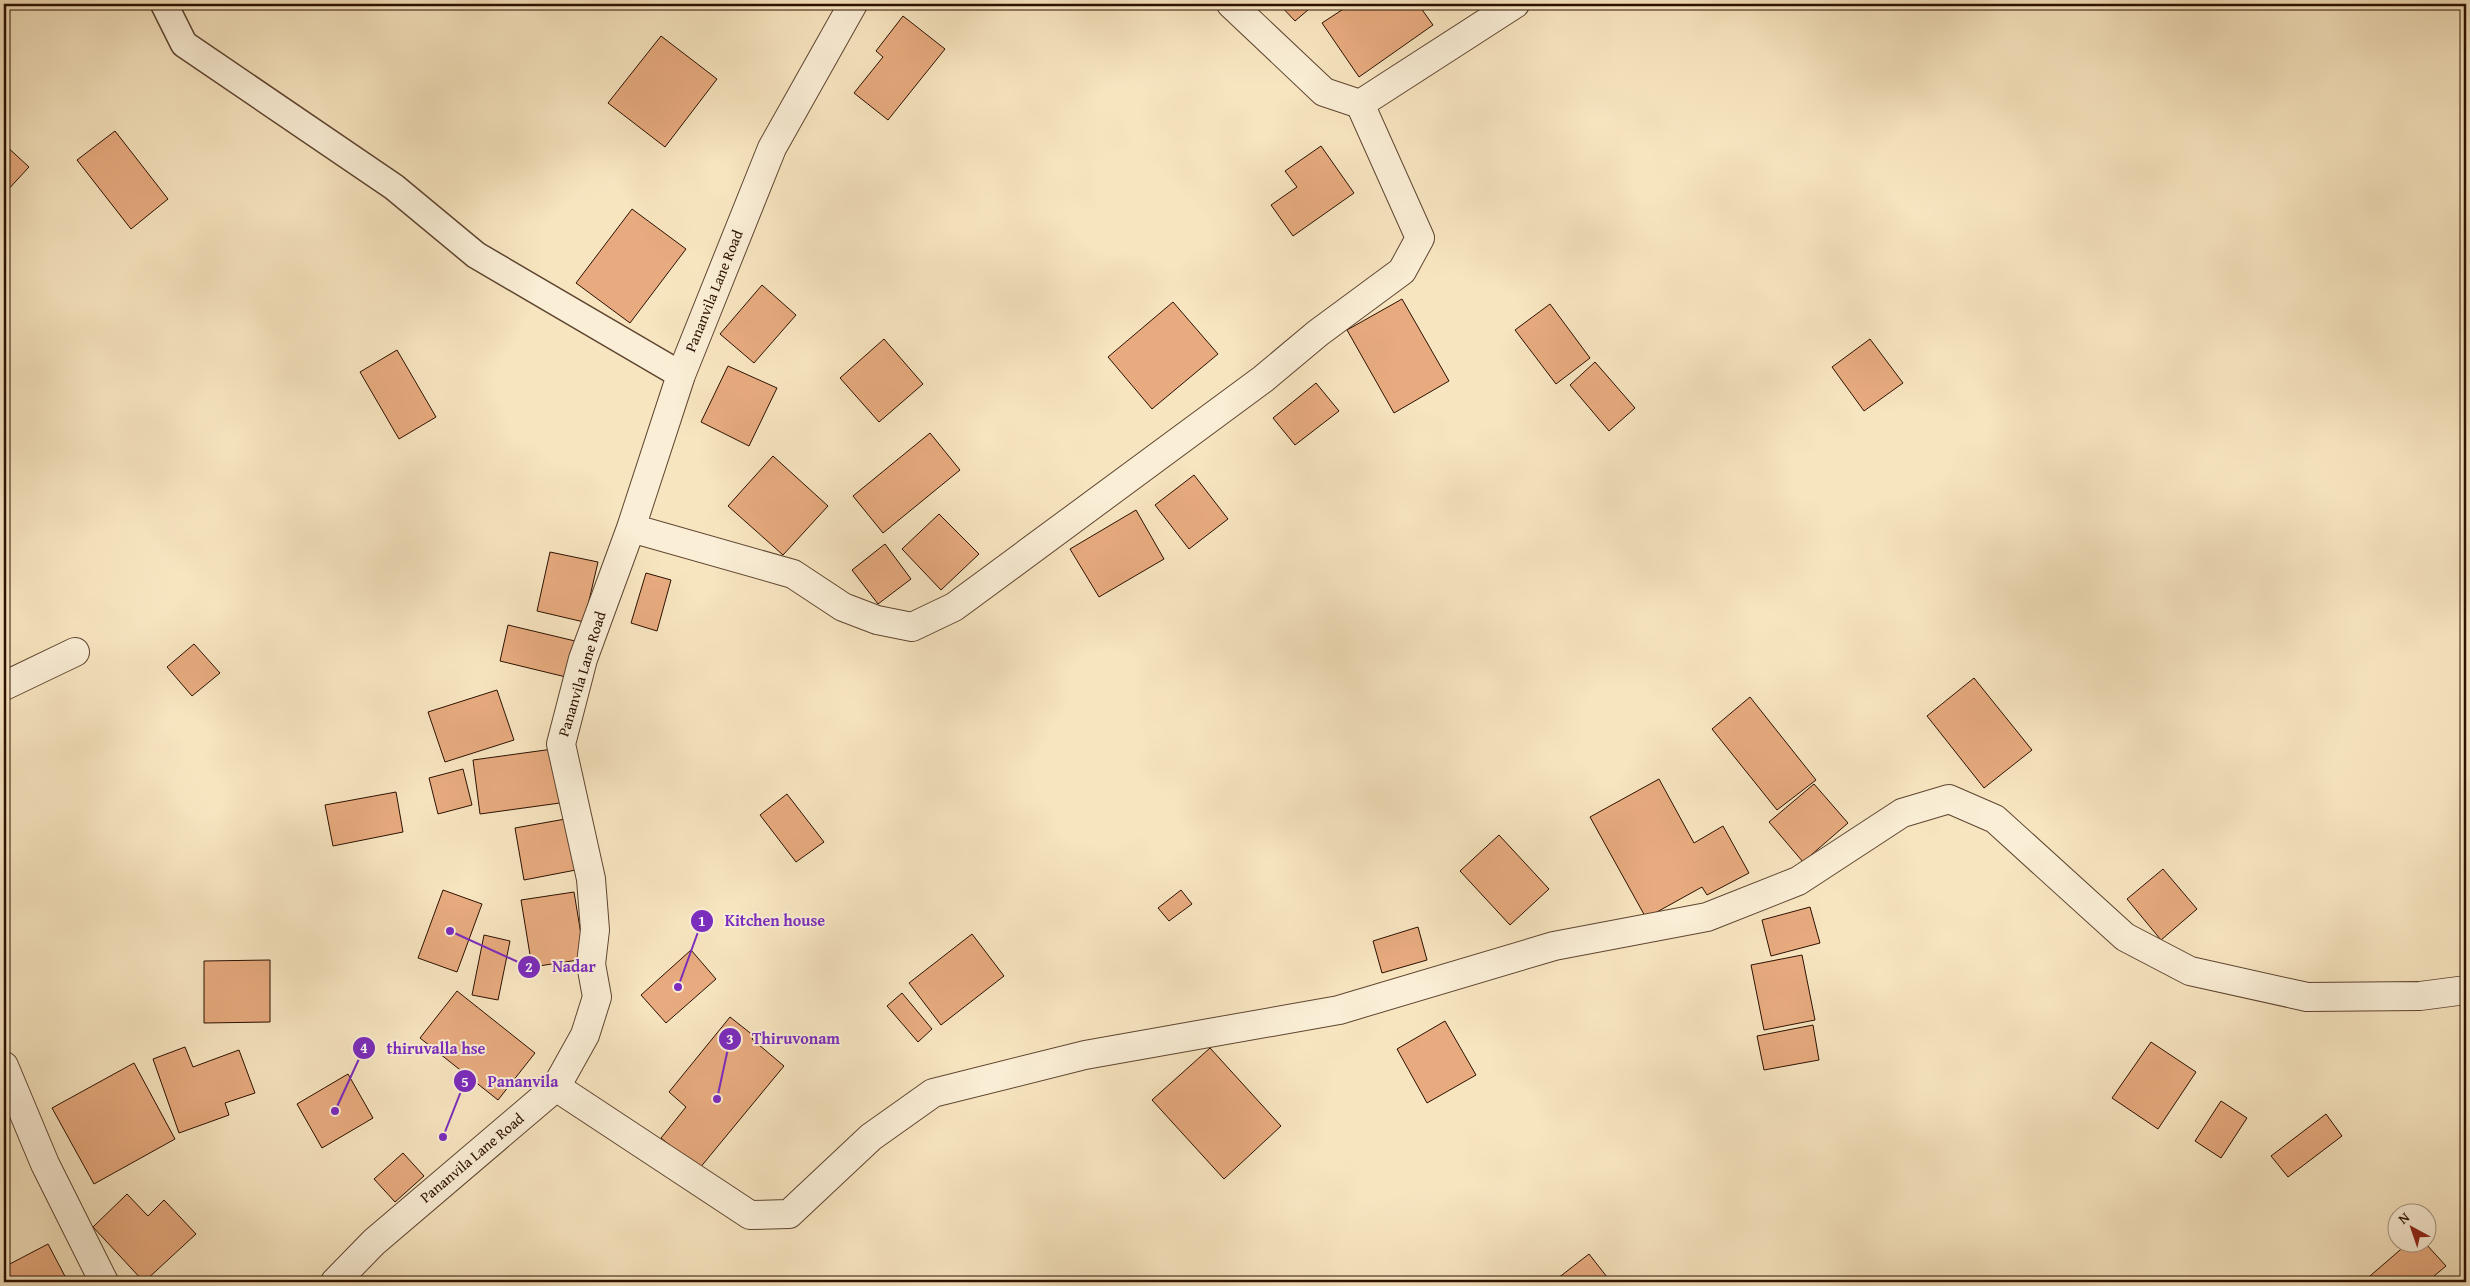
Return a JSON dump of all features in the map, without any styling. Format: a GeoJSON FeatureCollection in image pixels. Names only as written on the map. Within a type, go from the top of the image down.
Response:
{"type":"FeatureCollection","features":[{"type":"Feature","properties":{"kind":"street","name":"Pananvila Lane Road"},"geometry":{"type":"LineString","coordinates":[[335,1282],[374,1242],[556,1087],[585,1035],[597,997],[591,964],[595,930],[591,879],[561,744],[584,659],[631,528],[681,375],[772,148],[853,4]]}},
{"type":"Feature","properties":{"kind":"street"},"geometry":{"type":"LineString","coordinates":[[631,528],[793,574],[843,607],[878,620],[912,628],[954,606],[1263,379],[1318,333],[1402,271],[1420,238],[1360,104],[1324,92],[1231,4]]}},
{"type":"Feature","properties":{"kind":"street"},"geometry":{"type":"LineString","coordinates":[[1360,104],[1515,4]]}},
{"type":"Feature","properties":{"kind":"street"},"geometry":{"type":"LineString","coordinates":[[4,686],[75,652]]}},
{"type":"Feature","properties":{"kind":"street"},"geometry":{"type":"LineString","coordinates":[[556,1087],[750,1215],[789,1214],[871,1137],[934,1093],[1085,1055],[1340,1010],[1554,946],[1707,917],[1798,881],[1902,813],[1949,799],[1994,819],[2125,937],[2190,971],[2307,997],[2420,996],[2466,990]]}},
{"type":"Feature","properties":{"kind":"street"},"geometry":{"type":"LineString","coordinates":[[4,1066],[45,1164],[104,1282]]}},
{"type":"Feature","properties":{"kind":"lane"},"geometry":{"type":"LineString","coordinates":[[164,4],[184,44],[394,187],[476,255],[681,375]]}},
{"type":"Feature","properties":{"kind":"building"},"geometry":{"type":"Polygon","coordinates":[[[1279,4],[1315,4],[1295,21],[1279,4]]]}},
{"type":"Feature","properties":{"kind":"building"},"geometry":{"type":"Polygon","coordinates":[[[1351,4],[1418,4],[1433,25],[1359,77],[1322,23],[1351,4]]]}},
{"type":"Feature","properties":{"kind":"building"},"geometry":{"type":"Polygon","coordinates":[[[903,16],[945,49],[888,120],[854,93],[883,57],[876,51],[903,16]]]}},
{"type":"Feature","properties":{"kind":"building"},"geometry":{"type":"Polygon","coordinates":[[[661,36],[717,79],[665,147],[608,103],[661,36]]]}},
{"type":"Feature","properties":{"kind":"building"},"geometry":{"type":"Polygon","coordinates":[[[115,131],[168,199],[131,229],[77,160],[115,131]]]}},
{"type":"Feature","properties":{"kind":"building"},"geometry":{"type":"Polygon","coordinates":[[[4,144],[29,167],[4,194],[4,144]]]}},
{"type":"Feature","properties":{"kind":"building"},"geometry":{"type":"Polygon","coordinates":[[[1321,146],[1354,193],[1293,236],[1271,205],[1297,187],[1285,171],[1321,146]]]}},
{"type":"Feature","properties":{"kind":"building"},"geometry":{"type":"Polygon","coordinates":[[[632,209],[686,249],[630,323],[576,283],[632,209]]]}},
{"type":"Feature","properties":{"kind":"building"},"geometry":{"type":"Polygon","coordinates":[[[762,285],[796,315],[754,363],[720,334],[762,285]]]}},
{"type":"Feature","properties":{"kind":"building"},"geometry":{"type":"Polygon","coordinates":[[[1402,299],[1449,381],[1394,413],[1347,330],[1402,299]]]}},
{"type":"Feature","properties":{"kind":"building"},"geometry":{"type":"Polygon","coordinates":[[[1173,302],[1218,354],[1152,409],[1108,357],[1173,302]]]}},
{"type":"Feature","properties":{"kind":"building"},"geometry":{"type":"Polygon","coordinates":[[[1550,304],[1590,358],[1556,384],[1515,330],[1550,304]]]}},
{"type":"Feature","properties":{"kind":"building"},"geometry":{"type":"Polygon","coordinates":[[[884,339],[923,384],[879,422],[840,378],[884,339]]]}},
{"type":"Feature","properties":{"kind":"building"},"geometry":{"type":"Polygon","coordinates":[[[1870,339],[1903,383],[1864,411],[1832,367],[1870,339]]]}},
{"type":"Feature","properties":{"kind":"building"},"geometry":{"type":"Polygon","coordinates":[[[397,350],[436,417],[399,439],[360,372],[397,350]]]}},
{"type":"Feature","properties":{"kind":"building"},"geometry":{"type":"Polygon","coordinates":[[[1595,362],[1635,408],[1609,431],[1570,385],[1595,362]]]}},
{"type":"Feature","properties":{"kind":"building"},"geometry":{"type":"Polygon","coordinates":[[[728,366],[777,388],[749,446],[701,422],[728,366]]]}},
{"type":"Feature","properties":{"kind":"building"},"geometry":{"type":"Polygon","coordinates":[[[1316,383],[1339,411],[1295,445],[1273,418],[1316,383]]]}},
{"type":"Feature","properties":{"kind":"building"},"geometry":{"type":"Polygon","coordinates":[[[930,433],[960,470],[883,533],[853,496],[930,433]]]}},
{"type":"Feature","properties":{"kind":"building"},"geometry":{"type":"Polygon","coordinates":[[[773,456],[828,506],[783,555],[728,506],[773,456]]]}},
{"type":"Feature","properties":{"kind":"building"},"geometry":{"type":"Polygon","coordinates":[[[1194,475],[1228,519],[1189,549],[1155,505],[1194,475]]]}},
{"type":"Feature","properties":{"kind":"building"},"geometry":{"type":"Polygon","coordinates":[[[1136,510],[1164,559],[1099,597],[1070,549],[1136,510]]]}},
{"type":"Feature","properties":{"kind":"building"},"geometry":{"type":"Polygon","coordinates":[[[939,514],[979,554],[941,590],[902,549],[939,514]]]}},
{"type":"Feature","properties":{"kind":"building"},"geometry":{"type":"Polygon","coordinates":[[[885,544],[911,579],[878,604],[852,570],[885,544]]]}},
{"type":"Feature","properties":{"kind":"building"},"geometry":{"type":"Polygon","coordinates":[[[550,552],[598,562],[584,622],[537,611],[550,552]]]}},
{"type":"Feature","properties":{"kind":"building"},"geometry":{"type":"Polygon","coordinates":[[[646,573],[671,580],[657,631],[631,623],[646,573]]]}},
{"type":"Feature","properties":{"kind":"building"},"geometry":{"type":"Polygon","coordinates":[[[508,625],[575,641],[566,677],[500,661],[508,625]]]}},
{"type":"Feature","properties":{"kind":"building"},"geometry":{"type":"Polygon","coordinates":[[[194,644],[220,673],[192,696],[167,667],[194,644]]]}},
{"type":"Feature","properties":{"kind":"building"},"geometry":{"type":"Polygon","coordinates":[[[1974,678],[2032,750],[1984,788],[1927,716],[1974,678]]]}},
{"type":"Feature","properties":{"kind":"building"},"geometry":{"type":"Polygon","coordinates":[[[497,690],[514,740],[445,762],[428,712],[497,690]]]}},
{"type":"Feature","properties":{"kind":"building"},"geometry":{"type":"Polygon","coordinates":[[[1750,697],[1816,780],[1777,810],[1712,729],[1750,697]]]}},
{"type":"Feature","properties":{"kind":"building"},"geometry":{"type":"Polygon","coordinates":[[[553,749],[560,803],[480,814],[473,760],[553,749]]]}},
{"type":"Feature","properties":{"kind":"building"},"geometry":{"type":"Polygon","coordinates":[[[463,769],[472,805],[438,814],[429,778],[463,769]]]}},
{"type":"Feature","properties":{"kind":"building"},"geometry":{"type":"Polygon","coordinates":[[[1659,779],[1694,843],[1723,826],[1749,873],[1707,895],[1702,887],[1646,918],[1590,817],[1659,779]]]}},
{"type":"Feature","properties":{"kind":"building"},"geometry":{"type":"Polygon","coordinates":[[[1814,784],[1848,823],[1803,862],[1769,822],[1814,784]]]}},
{"type":"Feature","properties":{"kind":"building"},"geometry":{"type":"Polygon","coordinates":[[[396,792],[403,832],[333,846],[325,805],[396,792]]]}},
{"type":"Feature","properties":{"kind":"building"},"geometry":{"type":"Polygon","coordinates":[[[787,794],[824,842],[796,862],[760,815],[787,794]]]}},
{"type":"Feature","properties":{"kind":"building"},"geometry":{"type":"Polygon","coordinates":[[[571,818],[581,869],[524,880],[515,828],[571,818]]]}},
{"type":"Feature","properties":{"kind":"building"},"geometry":{"type":"Polygon","coordinates":[[[1499,835],[1549,889],[1510,925],[1460,871],[1499,835]]]}},
{"type":"Feature","properties":{"kind":"building"},"geometry":{"type":"Polygon","coordinates":[[[2163,869],[2197,909],[2161,940],[2127,899],[2163,869]]]}},
{"type":"Feature","properties":{"kind":"building"},"geometry":{"type":"Polygon","coordinates":[[[443,890],[482,904],[457,972],[418,958],[443,890]]]}},
{"type":"Feature","properties":{"kind":"building"},"geometry":{"type":"Polygon","coordinates":[[[1181,890],[1192,904],[1169,921],[1158,908],[1181,890]]]}},
{"type":"Feature","properties":{"kind":"building"},"geometry":{"type":"Polygon","coordinates":[[[574,892],[585,959],[532,967],[521,900],[574,892]]]}},
{"type":"Feature","properties":{"kind":"building"},"geometry":{"type":"Polygon","coordinates":[[[1810,907],[1820,943],[1771,956],[1762,920],[1810,907]]]}},
{"type":"Feature","properties":{"kind":"building"},"geometry":{"type":"Polygon","coordinates":[[[1418,927],[1427,960],[1382,973],[1373,941],[1418,927]]]}},
{"type":"Feature","properties":{"kind":"building"},"geometry":{"type":"Polygon","coordinates":[[[972,934],[1004,976],[941,1025],[909,983],[972,934]]]}},
{"type":"Feature","properties":{"kind":"building"},"geometry":{"type":"Polygon","coordinates":[[[484,935],[510,941],[498,1000],[472,995],[484,935]]]}},
{"type":"Feature","properties":{"kind":"building"},"geometry":{"type":"Polygon","coordinates":[[[691,950],[716,979],[666,1023],[641,995],[691,950]]]}},
{"type":"Feature","properties":{"kind":"building"},"geometry":{"type":"Polygon","coordinates":[[[1802,955],[1815,1020],[1764,1030],[1751,965],[1802,955]]]}},
{"type":"Feature","properties":{"kind":"building"},"geometry":{"type":"Polygon","coordinates":[[[270,960],[270,1022],[204,1023],[204,961],[270,960]]]}},
{"type":"Feature","properties":{"kind":"building"},"geometry":{"type":"Polygon","coordinates":[[[457,991],[535,1053],[498,1100],[420,1038],[457,991]]]}},
{"type":"Feature","properties":{"kind":"building"},"geometry":{"type":"Polygon","coordinates":[[[902,993],[932,1029],[918,1042],[887,1006],[902,993]]]}},
{"type":"Feature","properties":{"kind":"building"},"geometry":{"type":"Polygon","coordinates":[[[730,1017],[754,1036],[752,1039],[784,1066],[699,1169],[661,1138],[686,1107],[669,1092],[730,1017]]]}},
{"type":"Feature","properties":{"kind":"building"},"geometry":{"type":"Polygon","coordinates":[[[1445,1021],[1476,1075],[1427,1103],[1397,1049],[1445,1021]]]}},
{"type":"Feature","properties":{"kind":"building"},"geometry":{"type":"Polygon","coordinates":[[[1813,1025],[1819,1060],[1764,1070],[1757,1036],[1813,1025]]]}},
{"type":"Feature","properties":{"kind":"building"},"geometry":{"type":"Polygon","coordinates":[[[2151,1042],[2196,1072],[2158,1129],[2112,1098],[2151,1042]]]}},
{"type":"Feature","properties":{"kind":"building"},"geometry":{"type":"Polygon","coordinates":[[[185,1047],[193,1067],[239,1050],[255,1093],[225,1103],[229,1115],[179,1133],[153,1059],[185,1047]]]}},
{"type":"Feature","properties":{"kind":"building"},"geometry":{"type":"Polygon","coordinates":[[[1210,1048],[1281,1126],[1224,1179],[1152,1100],[1210,1048]]]}},
{"type":"Feature","properties":{"kind":"building"},"geometry":{"type":"Polygon","coordinates":[[[134,1063],[175,1139],[94,1184],[52,1108],[134,1063]]]}},
{"type":"Feature","properties":{"kind":"building"},"geometry":{"type":"Polygon","coordinates":[[[348,1074],[373,1118],[322,1148],[297,1104],[348,1074]]]}},
{"type":"Feature","properties":{"kind":"building"},"geometry":{"type":"Polygon","coordinates":[[[2221,1101],[2247,1118],[2221,1158],[2195,1141],[2221,1101]]]}},
{"type":"Feature","properties":{"kind":"building"},"geometry":{"type":"Polygon","coordinates":[[[2326,1114],[2342,1136],[2288,1177],[2271,1156],[2326,1114]]]}},
{"type":"Feature","properties":{"kind":"building"},"geometry":{"type":"Polygon","coordinates":[[[403,1153],[424,1176],[395,1202],[374,1179],[403,1153]]]}},
{"type":"Feature","properties":{"kind":"building"},"geometry":{"type":"Polygon","coordinates":[[[127,1194],[148,1216],[164,1200],[196,1234],[144,1282],[93,1227],[127,1194]]]}},
{"type":"Feature","properties":{"kind":"building"},"geometry":{"type":"Polygon","coordinates":[[[48,1244],[68,1282],[4,1282],[4,1267],[48,1244]]]}},
{"type":"Feature","properties":{"kind":"building"},"geometry":{"type":"Polygon","coordinates":[[[1589,1254],[1611,1282],[1553,1282],[1589,1254]]]}},
{"type":"Feature","properties":{"kind":"building"},"geometry":{"type":"Polygon","coordinates":[[[2395,1254],[2435,1254],[2446,1266],[2427,1282],[2363,1282],[2395,1254]]]}},
{"type":"Feature","properties":{"kind":"place","name":"Nadar"},"geometry":{"type":"Point","coordinates":[450,931]}},
{"type":"Feature","properties":{"kind":"place","name":"Kitchen house"},"geometry":{"type":"Point","coordinates":[678,987]}},
{"type":"Feature","properties":{"kind":"place","name":"Thiruvonam"},"geometry":{"type":"Point","coordinates":[717,1099]}},
{"type":"Feature","properties":{"kind":"place","name":"thiruvalla hse"},"geometry":{"type":"Point","coordinates":[335,1111]}},
{"type":"Feature","properties":{"kind":"place","name":"Pananvila"},"geometry":{"type":"Point","coordinates":[443,1137]}}]}
